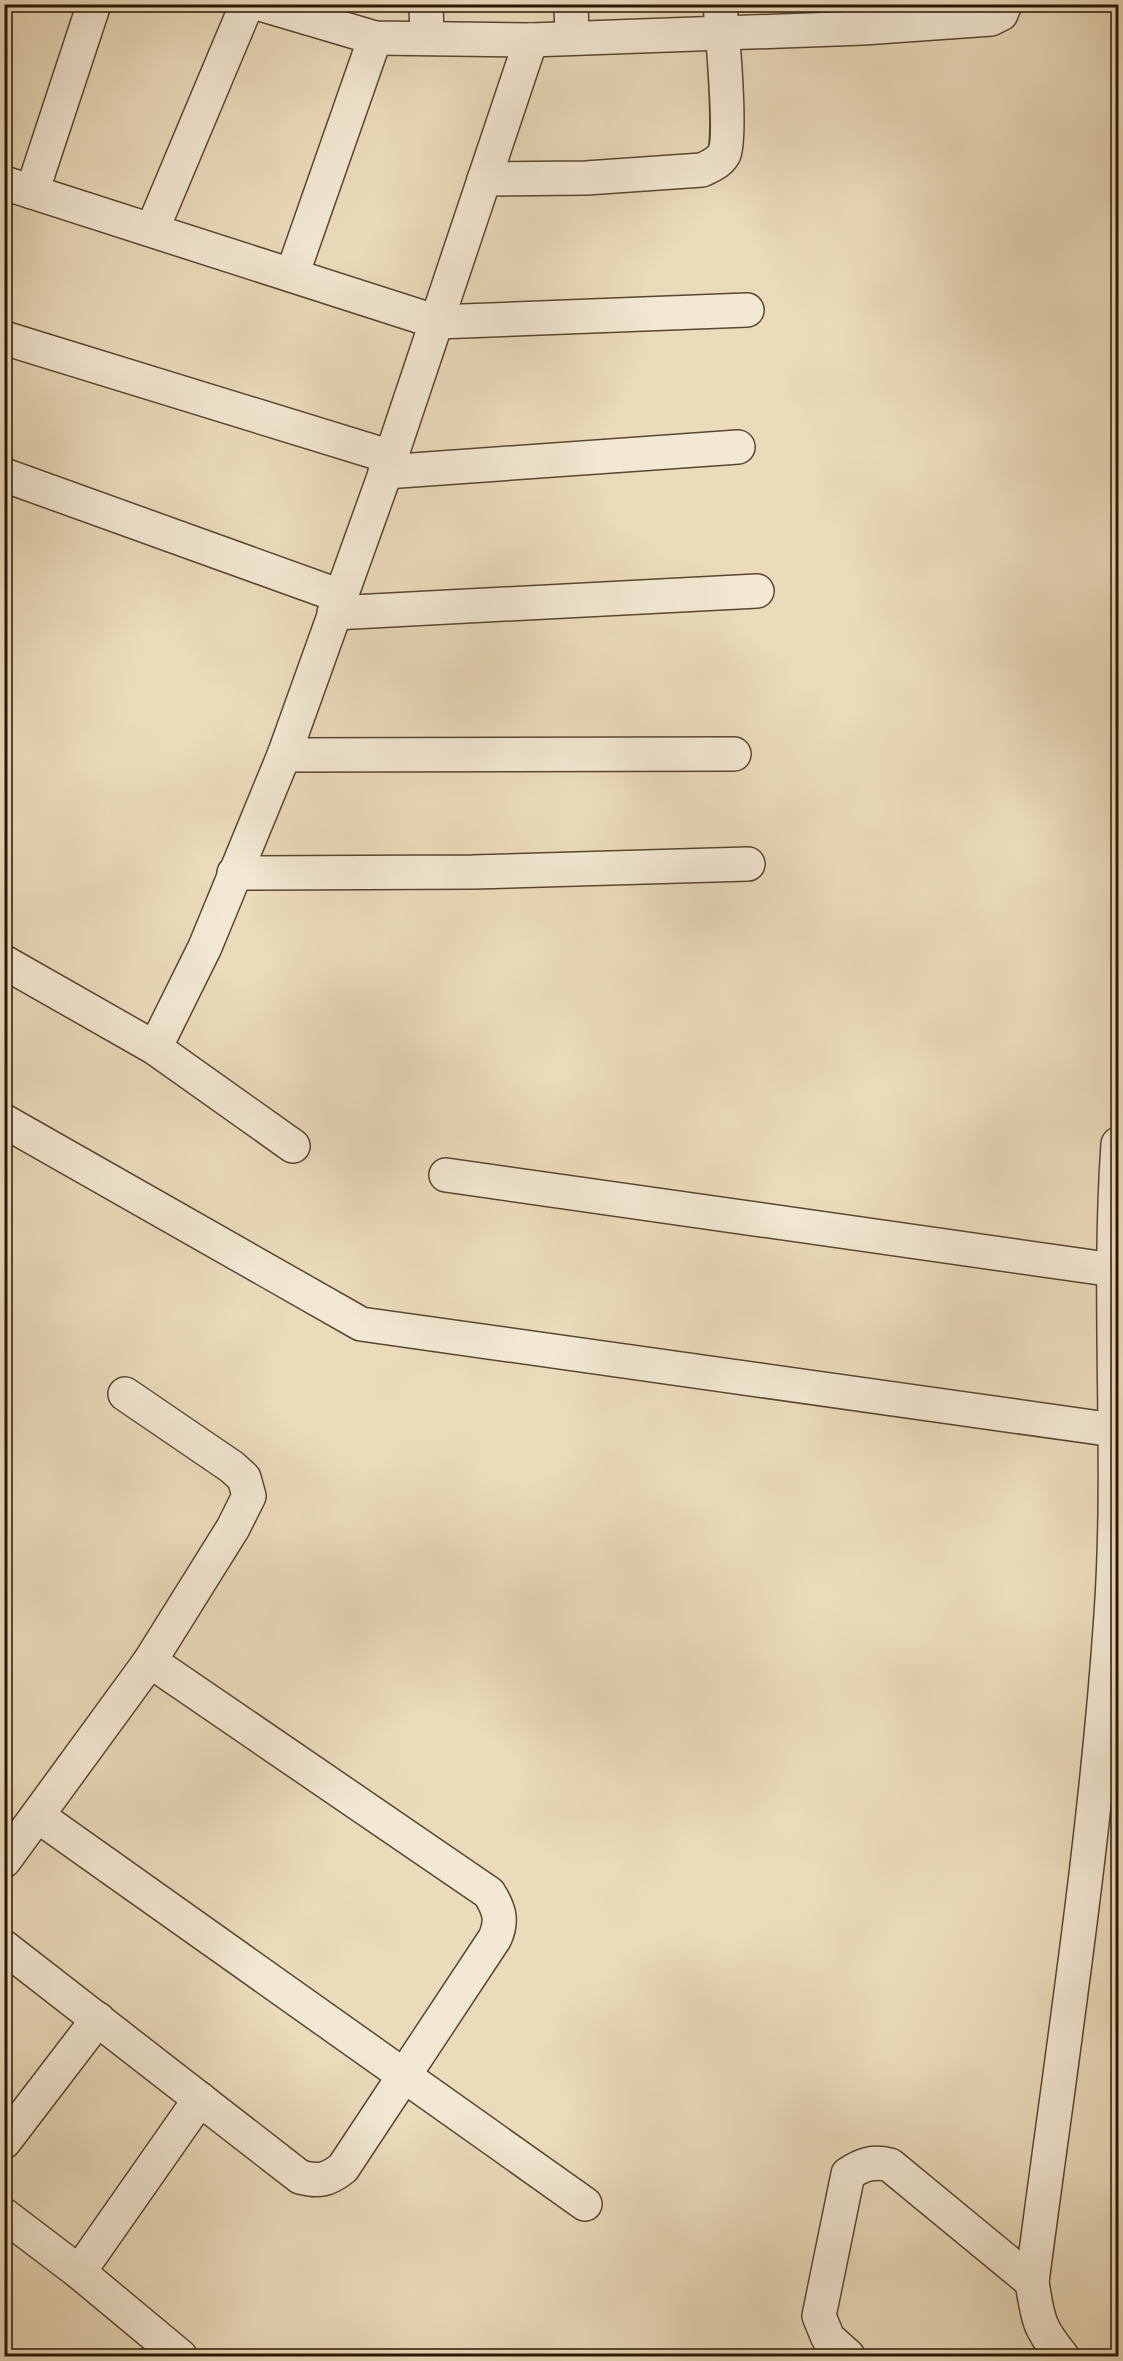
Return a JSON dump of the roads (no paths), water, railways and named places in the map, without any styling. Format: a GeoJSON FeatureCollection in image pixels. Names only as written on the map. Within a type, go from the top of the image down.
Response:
{"type":"FeatureCollection","features":[{"type":"Feature","properties":{"kind":"street"},"geometry":{"type":"LineString","coordinates":[[94,4],[18,188],[437,322],[747,310]]}},
{"type":"Feature","properties":{"kind":"street"},"geometry":{"type":"LineString","coordinates":[[152,230],[247,4]]}},
{"type":"Feature","properties":{"kind":"street"},"geometry":{"type":"LineString","coordinates":[[261,4],[375,38],[531,40],[721,19],[863,28],[991,19],[1001,14],[1005,4]]}},
{"type":"Feature","properties":{"kind":"street"},"geometry":{"type":"LineString","coordinates":[[426,4],[427,38]]}},
{"type":"Feature","properties":{"kind":"street"},"geometry":{"type":"LineString","coordinates":[[571,4],[572,37]]}},
{"type":"Feature","properties":{"kind":"street"},"geometry":{"type":"LineString","coordinates":[[484,179],[586,178],[679,172],[702,170],[715,164],[724,153],[721,19]]}},
{"type":"Feature","properties":{"kind":"street"},"geometry":{"type":"LineString","coordinates":[[292,275],[375,38]]}},
{"type":"Feature","properties":{"kind":"street"},"geometry":{"type":"LineString","coordinates":[[155,1048],[205,947],[284,755],[388,464],[531,40]]}},
{"type":"Feature","properties":{"kind":"street"},"geometry":{"type":"LineString","coordinates":[[4,338],[388,464],[738,447]]}},
{"type":"Feature","properties":{"kind":"street"},"geometry":{"type":"LineString","coordinates":[[4,475],[337,604],[757,591]]}},
{"type":"Feature","properties":{"kind":"street"},"geometry":{"type":"LineString","coordinates":[[284,755],[734,754]]}},
{"type":"Feature","properties":{"kind":"street"},"geometry":{"type":"LineString","coordinates":[[234,873],[473,872],[748,864]]}},
{"type":"Feature","properties":{"kind":"street"},"geometry":{"type":"LineString","coordinates":[[4,962],[155,1048],[293,1146]]}},
{"type":"Feature","properties":{"kind":"street"},"geometry":{"type":"LineString","coordinates":[[4,1121],[361,1324],[1114,1430]]}},
{"type":"Feature","properties":{"kind":"street"},"geometry":{"type":"LineString","coordinates":[[1062,2356],[1044,2334],[1037,2316],[1032,2282],[1109,1765],[1115,1613],[1116,1327],[1114,1270],[1119,1144]]}},
{"type":"Feature","properties":{"kind":"street"},"geometry":{"type":"LineString","coordinates":[[446,1175],[1114,1270]]}},
{"type":"Feature","properties":{"kind":"street"},"geometry":{"type":"LineString","coordinates":[[4,1861],[150,1661],[234,1528],[249,1496],[244,1478],[232,1467],[125,1394]]}},
{"type":"Feature","properties":{"kind":"street"},"geometry":{"type":"LineString","coordinates":[[4,1947],[300,2177],[318,2181],[330,2178],[343,2168],[495,1938],[501,1924],[498,1907],[489,1893],[150,1661]]}},
{"type":"Feature","properties":{"kind":"street"},"geometry":{"type":"LineString","coordinates":[[38,1816],[585,2204]]}},
{"type":"Feature","properties":{"kind":"street"},"geometry":{"type":"LineString","coordinates":[[4,2142],[98,2019]]}},
{"type":"Feature","properties":{"kind":"street"},"geometry":{"type":"LineString","coordinates":[[79,2272],[200,2099]]}},
{"type":"Feature","properties":{"kind":"street"},"geometry":{"type":"LineString","coordinates":[[848,2356],[828,2338],[819,2316],[848,2174],[862,2165],[877,2163],[890,2165],[1032,2282]]}},
{"type":"Feature","properties":{"kind":"street"},"geometry":{"type":"LineString","coordinates":[[4,2215],[79,2272],[180,2356]]}}]}
